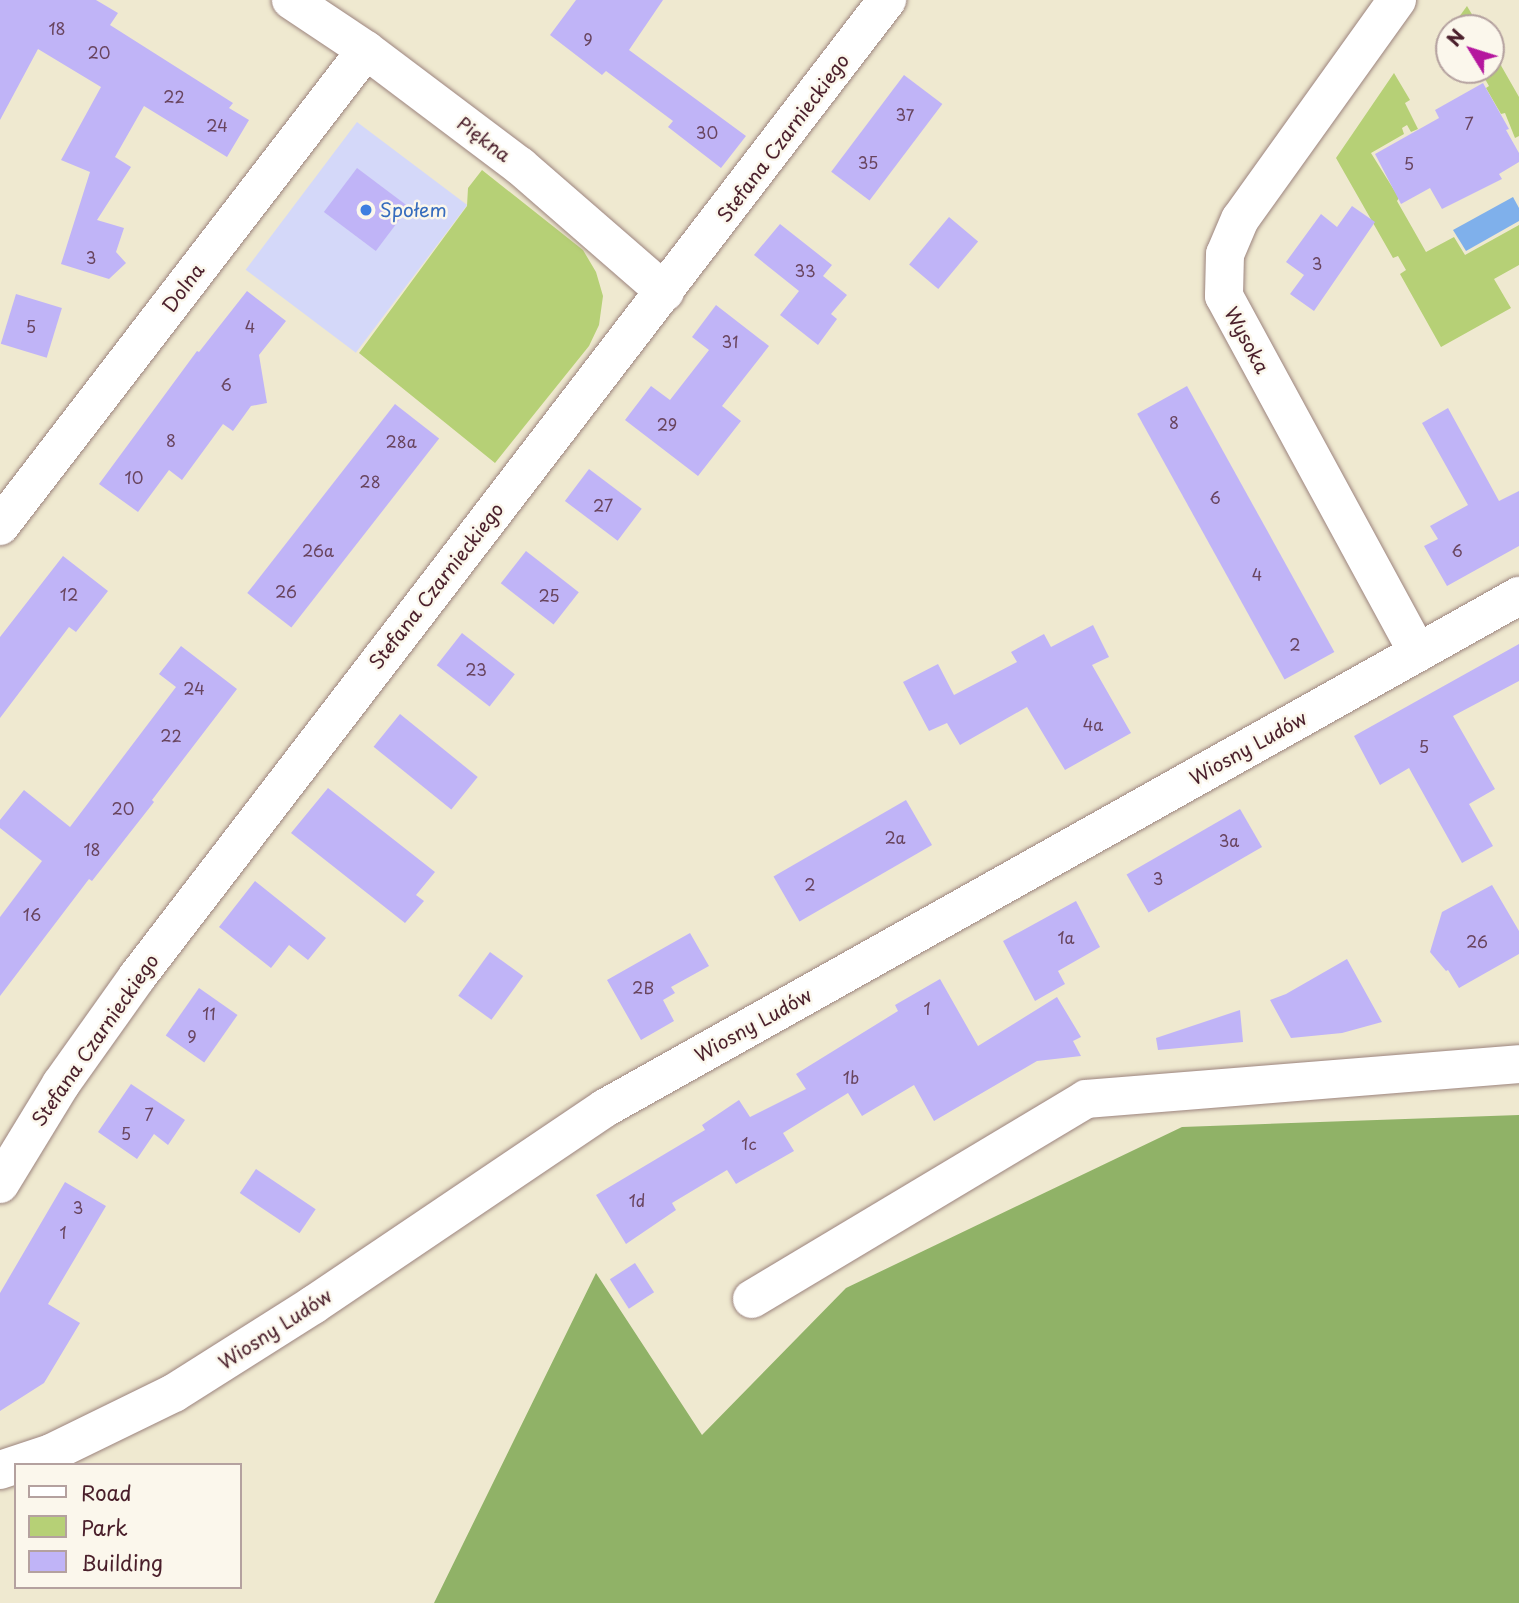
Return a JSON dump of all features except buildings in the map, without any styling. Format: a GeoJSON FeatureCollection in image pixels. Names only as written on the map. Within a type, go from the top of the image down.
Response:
{"type":"FeatureCollection","features":[{"type":"Feature","properties":{"kind":"street","name":"Piękna"},"geometry":{"type":"LineString","coordinates":[[291,0],[366,50],[520,166],[665,292]]}},
{"type":"Feature","properties":{"kind":"street","name":"Stefana Czarnieckiego"},"geometry":{"type":"LineString","coordinates":[[0,1184],[61,1084],[137,977],[345,702],[665,292],[887,0]]}},
{"type":"Feature","properties":{"kind":"street","name":"Wysoka"},"geometry":{"type":"LineString","coordinates":[[1397,0],[1240,219],[1225,254],[1224,296],[1418,653]]}},
{"type":"Feature","properties":{"kind":"street","name":"Dolna"},"geometry":{"type":"LineString","coordinates":[[0,526],[16,483],[366,50]]}},
{"type":"Feature","properties":{"kind":"street","name":"Wiosny Ludów"},"geometry":{"type":"LineString","coordinates":[[21,1463],[51,1453],[174,1393],[313,1306],[605,1108],[1519,596]]}},
{"type":"Feature","properties":{"kind":"street"},"geometry":{"type":"LineString","coordinates":[[752,1299],[1086,1100],[1519,1064]]}},
{"type":"Feature","properties":{"kind":"shaded area"},"geometry":{"type":"Polygon","coordinates":[[[357,122],[467,205],[356,353],[246,270],[357,122]]]}},
{"type":"Feature","properties":{"kind":"green space"},"geometry":{"type":"Polygon","coordinates":[[[1467,6],[1472,14],[1461,14],[1467,6]]]}},
{"type":"Feature","properties":{"kind":"green space"},"geometry":{"type":"Polygon","coordinates":[[[1505,72],[1519,97],[1519,136],[1515,138],[1505,113],[1501,114],[1486,88],[1488,84],[1505,84],[1505,72]]]}},
{"type":"Feature","properties":{"kind":"green space"},"geometry":{"type":"Polygon","coordinates":[[[1394,73],[1410,100],[1405,103],[1418,129],[1411,132],[1407,125],[1402,128],[1404,134],[1371,153],[1399,198],[1397,201],[1426,252],[1454,237],[1465,255],[1519,225],[1519,265],[1494,279],[1511,308],[1441,347],[1400,274],[1406,270],[1398,256],[1393,258],[1336,158],[1394,73]]]}},
{"type":"Feature","properties":{"kind":"green space"},"geometry":{"type":"Polygon","coordinates":[[[482,170],[583,250],[596,272],[603,296],[599,325],[589,346],[495,463],[359,353],[467,206],[468,188],[482,170]]]}},
{"type":"Feature","properties":{"kind":"green space"},"geometry":{"type":"Polygon","coordinates":[[[1519,1115],[1519,1603],[434,1603],[596,1273],[702,1435],[846,1288],[1182,1127],[1519,1115]]]}},
{"type":"Feature","properties":{"kind":"water"},"geometry":{"type":"Polygon","coordinates":[[[1513,197],[1519,208],[1519,221],[1466,251],[1453,230],[1513,197]]]}},
{"type":"Feature","properties":{"kind":"place","name":"Społem"},"geometry":{"type":"Point","coordinates":[366,210]}}]}
